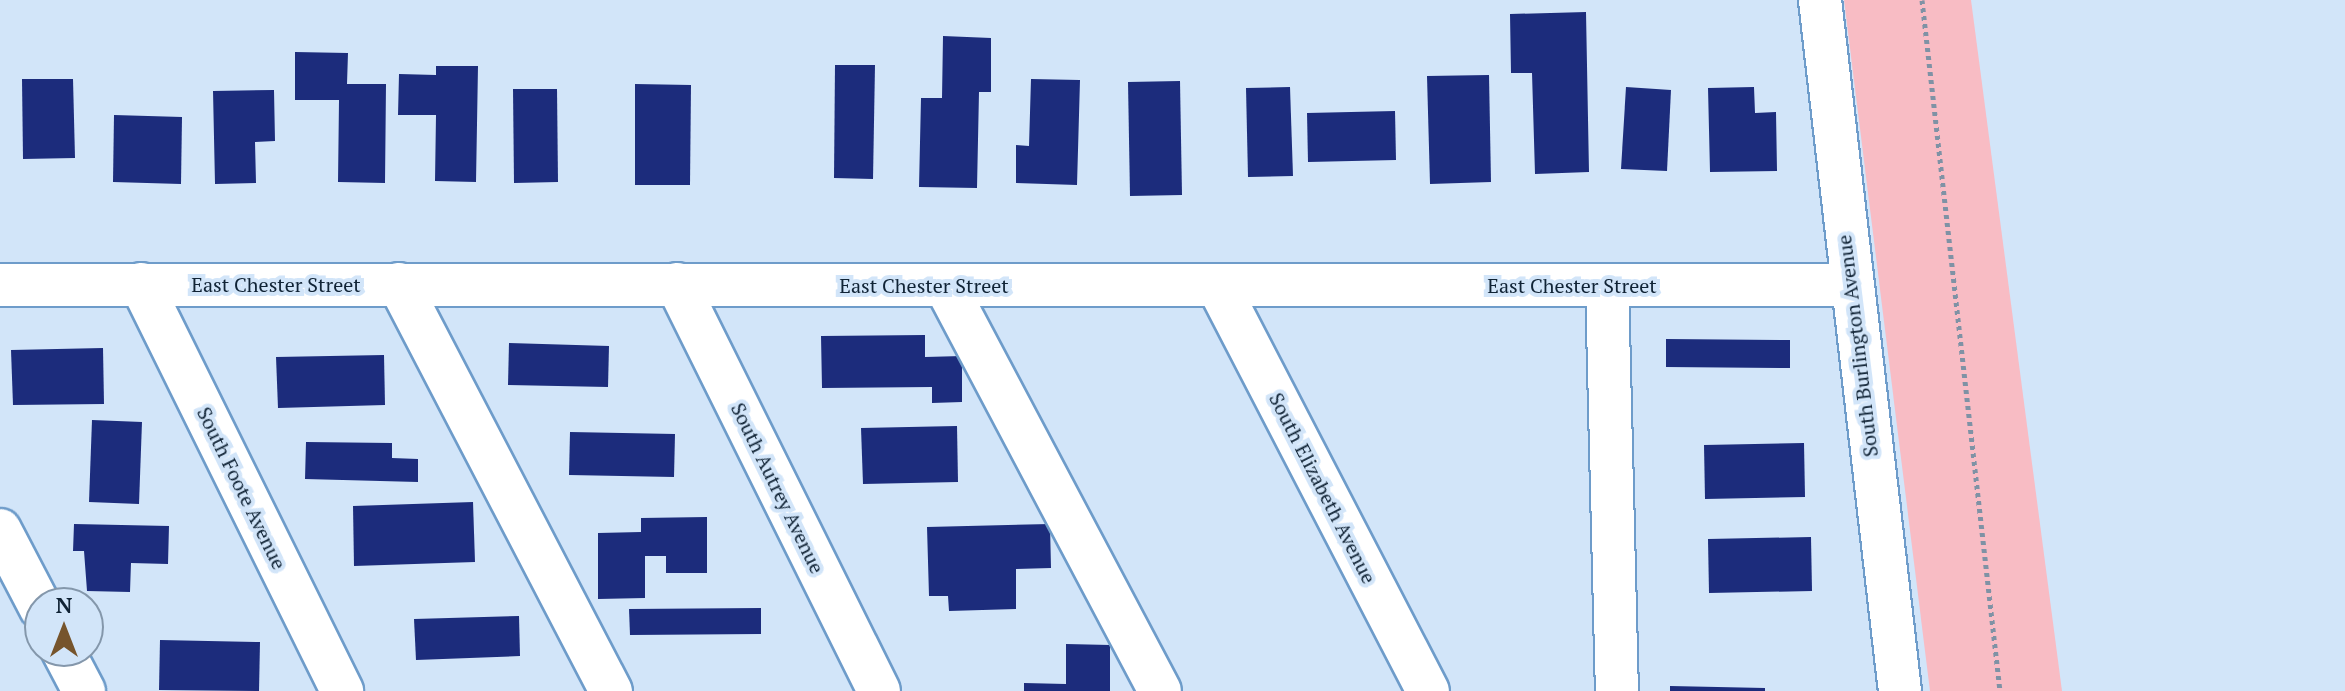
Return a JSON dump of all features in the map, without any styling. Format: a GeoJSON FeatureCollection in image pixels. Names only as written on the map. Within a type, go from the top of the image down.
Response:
{"type":"FeatureCollection","features":[{"type":"Feature","properties":{"kind":"street","name":"South Burlington Avenue"},"geometry":{"type":"LineString","coordinates":[[1820,0],[1849,285],[1900,691]]}},
{"type":"Feature","properties":{"kind":"street","name":"South Foote Avenue"},"geometry":{"type":"LineString","coordinates":[[141,284],[342,691]]}},
{"type":"Feature","properties":{"kind":"street"},"geometry":{"type":"LineString","coordinates":[[399,284],[611,691]]}},
{"type":"Feature","properties":{"kind":"street","name":"South Autrey Avenue"},"geometry":{"type":"LineString","coordinates":[[677,284],[879,691]]}},
{"type":"Feature","properties":{"kind":"street","name":"East Chester Street"},"geometry":{"type":"LineString","coordinates":[[0,285],[1849,285]]}},
{"type":"Feature","properties":{"kind":"street"},"geometry":{"type":"LineString","coordinates":[[945,285],[1160,691]]}},
{"type":"Feature","properties":{"kind":"street"},"geometry":{"type":"LineString","coordinates":[[1607,285],[1617,691]]}},
{"type":"Feature","properties":{"kind":"street","name":"South Elizabeth Avenue"},"geometry":{"type":"LineString","coordinates":[[1218,286],[1428,691]]}},
{"type":"Feature","properties":{"kind":"street"},"geometry":{"type":"LineString","coordinates":[[0,530],[23,591]]}},
{"type":"Feature","properties":{"kind":"street"},"geometry":{"type":"LineString","coordinates":[[71,667],[84,691]]}},
{"type":"Feature","properties":{"kind":"path"},"geometry":{"type":"LineString","coordinates":[[1922,0],[2000,691]]}},
{"type":"Feature","properties":{"kind":"shaded area"},"geometry":{"type":"Polygon","coordinates":[[[1844,0],[1971,0],[2062,691],[1930,691],[1844,0]]]}},
{"type":"Feature","properties":{"kind":"building"},"geometry":{"type":"Polygon","coordinates":[[[1586,12],[1589,172],[1535,174],[1532,73],[1511,73],[1510,14],[1586,12]]]}},
{"type":"Feature","properties":{"kind":"building"},"geometry":{"type":"Polygon","coordinates":[[[943,36],[991,38],[991,92],[979,92],[977,188],[919,187],[921,98],[942,98],[943,36]]]}},
{"type":"Feature","properties":{"kind":"building"},"geometry":{"type":"Polygon","coordinates":[[[295,52],[348,53],[347,84],[386,84],[385,183],[338,182],[339,100],[295,100],[295,52]]]}},
{"type":"Feature","properties":{"kind":"building"},"geometry":{"type":"Polygon","coordinates":[[[835,65],[875,65],[873,179],[834,178],[835,65]]]}},
{"type":"Feature","properties":{"kind":"building"},"geometry":{"type":"Polygon","coordinates":[[[436,66],[478,66],[476,182],[435,181],[436,115],[398,115],[399,74],[436,75],[436,66]]]}},
{"type":"Feature","properties":{"kind":"building"},"geometry":{"type":"Polygon","coordinates":[[[1489,75],[1491,182],[1430,184],[1427,76],[1489,75]]]}},
{"type":"Feature","properties":{"kind":"building"},"geometry":{"type":"Polygon","coordinates":[[[22,79],[73,79],[75,158],[23,159],[22,79]]]}},
{"type":"Feature","properties":{"kind":"building"},"geometry":{"type":"Polygon","coordinates":[[[1031,79],[1080,80],[1077,185],[1016,183],[1016,145],[1029,146],[1031,79]]]}},
{"type":"Feature","properties":{"kind":"building"},"geometry":{"type":"Polygon","coordinates":[[[1180,81],[1182,195],[1130,196],[1128,82],[1180,81]]]}},
{"type":"Feature","properties":{"kind":"building"},"geometry":{"type":"Polygon","coordinates":[[[635,84],[691,85],[690,185],[635,185],[635,84]]]}},
{"type":"Feature","properties":{"kind":"building"},"geometry":{"type":"Polygon","coordinates":[[[1290,87],[1293,176],[1248,177],[1246,88],[1290,87]]]}},
{"type":"Feature","properties":{"kind":"building"},"geometry":{"type":"Polygon","coordinates":[[[1626,87],[1671,90],[1667,171],[1621,169],[1626,87]]]}},
{"type":"Feature","properties":{"kind":"building"},"geometry":{"type":"Polygon","coordinates":[[[1754,87],[1755,113],[1776,112],[1777,171],[1710,172],[1708,88],[1754,87]]]}},
{"type":"Feature","properties":{"kind":"building"},"geometry":{"type":"Polygon","coordinates":[[[513,89],[557,89],[558,182],[514,183],[513,89]]]}},
{"type":"Feature","properties":{"kind":"building"},"geometry":{"type":"Polygon","coordinates":[[[274,90],[275,141],[255,142],[256,183],[215,184],[213,91],[274,90]]]}},
{"type":"Feature","properties":{"kind":"building"},"geometry":{"type":"Polygon","coordinates":[[[1395,111],[1396,160],[1308,162],[1307,113],[1395,111]]]}},
{"type":"Feature","properties":{"kind":"building"},"geometry":{"type":"Polygon","coordinates":[[[114,115],[182,117],[181,184],[113,182],[114,115]]]}},
{"type":"Feature","properties":{"kind":"building"},"geometry":{"type":"Polygon","coordinates":[[[925,335],[925,357],[962,356],[962,402],[932,403],[932,387],[822,388],[821,336],[925,335]]]}},
{"type":"Feature","properties":{"kind":"building"},"geometry":{"type":"Polygon","coordinates":[[[1666,339],[1790,340],[1790,368],[1666,367],[1666,339]]]}},
{"type":"Feature","properties":{"kind":"building"},"geometry":{"type":"Polygon","coordinates":[[[509,343],[609,346],[608,387],[508,385],[509,343]]]}},
{"type":"Feature","properties":{"kind":"building"},"geometry":{"type":"Polygon","coordinates":[[[103,348],[104,404],[13,405],[11,350],[103,348]]]}},
{"type":"Feature","properties":{"kind":"building"},"geometry":{"type":"Polygon","coordinates":[[[384,355],[385,405],[278,408],[276,357],[384,355]]]}},
{"type":"Feature","properties":{"kind":"building"},"geometry":{"type":"Polygon","coordinates":[[[92,420],[142,422],[139,504],[89,502],[92,420]]]}},
{"type":"Feature","properties":{"kind":"building"},"geometry":{"type":"Polygon","coordinates":[[[957,426],[958,482],[863,484],[861,428],[957,426]]]}},
{"type":"Feature","properties":{"kind":"building"},"geometry":{"type":"Polygon","coordinates":[[[570,432],[675,434],[674,477],[569,475],[570,432]]]}},
{"type":"Feature","properties":{"kind":"building"},"geometry":{"type":"Polygon","coordinates":[[[306,442],[392,443],[392,458],[418,459],[418,482],[305,479],[306,442]]]}},
{"type":"Feature","properties":{"kind":"building"},"geometry":{"type":"Polygon","coordinates":[[[1804,443],[1805,497],[1705,499],[1704,445],[1804,443]]]}},
{"type":"Feature","properties":{"kind":"building"},"geometry":{"type":"Polygon","coordinates":[[[473,502],[475,562],[354,566],[353,506],[473,502]]]}},
{"type":"Feature","properties":{"kind":"building"},"geometry":{"type":"Polygon","coordinates":[[[707,517],[707,573],[666,573],[666,556],[645,556],[645,598],[598,599],[598,533],[641,532],[641,518],[707,517]]]}},
{"type":"Feature","properties":{"kind":"building"},"geometry":{"type":"Polygon","coordinates":[[[74,524],[169,526],[168,564],[131,563],[130,592],[87,587],[84,551],[73,551],[74,524]]]}},
{"type":"Feature","properties":{"kind":"building"},"geometry":{"type":"Polygon","coordinates":[[[1050,524],[1051,568],[1016,569],[1016,609],[949,611],[948,596],[929,596],[927,527],[1050,524]]]}},
{"type":"Feature","properties":{"kind":"building"},"geometry":{"type":"Polygon","coordinates":[[[1811,537],[1812,591],[1709,593],[1708,539],[1811,537]]]}},
{"type":"Feature","properties":{"kind":"building"},"geometry":{"type":"Polygon","coordinates":[[[761,608],[761,634],[630,635],[629,609],[761,608]]]}},
{"type":"Feature","properties":{"kind":"building"},"geometry":{"type":"Polygon","coordinates":[[[519,616],[520,656],[416,660],[414,619],[519,616]]]}},
{"type":"Feature","properties":{"kind":"building"},"geometry":{"type":"Polygon","coordinates":[[[160,640],[260,642],[259,691],[159,690],[160,640]]]}},
{"type":"Feature","properties":{"kind":"building"},"geometry":{"type":"Polygon","coordinates":[[[1066,644],[1110,645],[1110,691],[1024,691],[1024,683],[1066,684],[1066,644]]]}},
{"type":"Feature","properties":{"kind":"building"},"geometry":{"type":"Polygon","coordinates":[[[1670,686],[1765,688],[1765,691],[1670,691],[1670,686]]]}}]}
